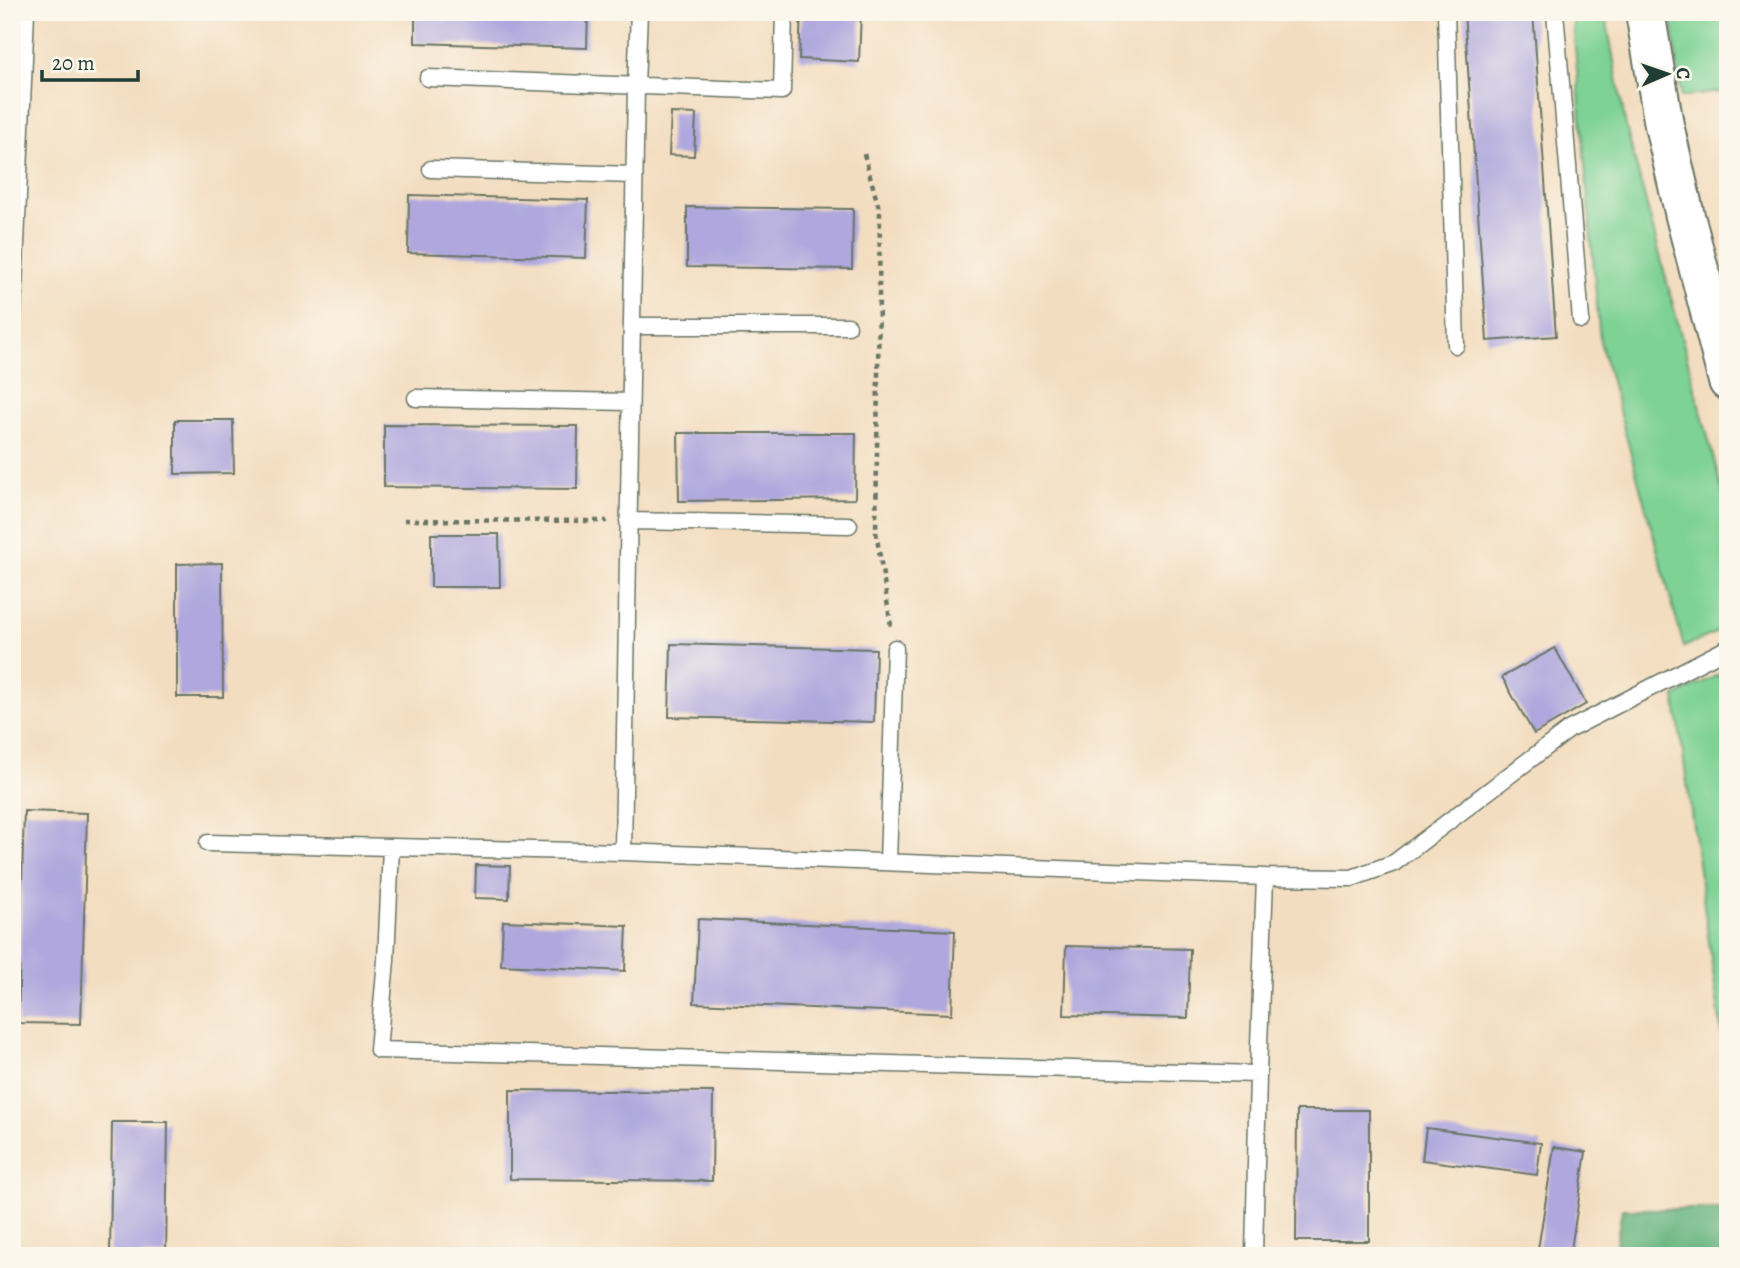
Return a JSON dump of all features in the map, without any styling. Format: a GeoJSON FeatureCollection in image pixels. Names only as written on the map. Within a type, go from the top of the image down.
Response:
{"type":"FeatureCollection","features":[{"type":"Feature","properties":{"kind":"street"},"geometry":{"type":"LineString","coordinates":[[1645,12],[1664,125],[1685,216],[1721,334],[1728,381]]}},
{"type":"Feature","properties":{"kind":"lane"},"geometry":{"type":"LineString","coordinates":[[12,335],[26,12]]}},
{"type":"Feature","properties":{"kind":"lane"},"geometry":{"type":"LineString","coordinates":[[623,852],[639,12]]}},
{"type":"Feature","properties":{"kind":"lane"},"geometry":{"type":"LineString","coordinates":[[428,78],[782,91],[784,12]]}},
{"type":"Feature","properties":{"kind":"lane"},"geometry":{"type":"LineString","coordinates":[[1446,12],[1456,345]]}},
{"type":"Feature","properties":{"kind":"lane"},"geometry":{"type":"LineString","coordinates":[[1555,12],[1581,320]]}},
{"type":"Feature","properties":{"kind":"lane"},"geometry":{"type":"LineString","coordinates":[[431,169],[634,175]]}},
{"type":"Feature","properties":{"kind":"lane"},"geometry":{"type":"LineString","coordinates":[[632,326],[848,326]]}},
{"type":"Feature","properties":{"kind":"lane"},"geometry":{"type":"LineString","coordinates":[[416,398],[630,402]]}},
{"type":"Feature","properties":{"kind":"lane"},"geometry":{"type":"LineString","coordinates":[[628,521],[849,525]]}},
{"type":"Feature","properties":{"kind":"lane"},"geometry":{"type":"LineString","coordinates":[[888,862],[895,648]]}},
{"type":"Feature","properties":{"kind":"lane"},"geometry":{"type":"LineString","coordinates":[[208,843],[623,852],[1265,877],[1352,878],[1395,863],[1570,729],[1728,648]]}},
{"type":"Feature","properties":{"kind":"lane"},"geometry":{"type":"LineString","coordinates":[[391,847],[386,960],[378,1049],[1258,1074]]}},
{"type":"Feature","properties":{"kind":"lane"},"geometry":{"type":"LineString","coordinates":[[1254,1256],[1265,877]]}},
{"type":"Feature","properties":{"kind":"path"},"geometry":{"type":"LineString","coordinates":[[864,154],[880,212],[876,532],[895,648]]}},
{"type":"Feature","properties":{"kind":"path"},"geometry":{"type":"LineString","coordinates":[[404,520],[628,521]]}},
{"type":"Feature","properties":{"kind":"green space"},"geometry":{"type":"Polygon","coordinates":[[[1572,12],[1605,12],[1626,127],[1728,513],[1728,627],[1684,647],[1600,341],[1572,12]]]}},
{"type":"Feature","properties":{"kind":"green space"},"geometry":{"type":"Polygon","coordinates":[[[1671,12],[1728,12],[1728,91],[1681,97],[1671,12]]]}},
{"type":"Feature","properties":{"kind":"green space"},"geometry":{"type":"Polygon","coordinates":[[[1728,670],[1728,1079],[1675,696],[1728,670]]]}},
{"type":"Feature","properties":{"kind":"green space"},"geometry":{"type":"Polygon","coordinates":[[[1622,1209],[1728,1209],[1728,1256],[1614,1256],[1622,1209]]]}},
{"type":"Feature","properties":{"kind":"building"},"geometry":{"type":"Polygon","coordinates":[[[415,12],[588,12],[587,48],[415,43],[415,12]]]}},
{"type":"Feature","properties":{"kind":"building"},"geometry":{"type":"Polygon","coordinates":[[[801,12],[861,12],[859,62],[799,59],[801,12]]]}},
{"type":"Feature","properties":{"kind":"building"},"geometry":{"type":"Polygon","coordinates":[[[1464,12],[1533,12],[1556,336],[1487,341],[1464,12]]]}},
{"type":"Feature","properties":{"kind":"building"},"geometry":{"type":"Polygon","coordinates":[[[671,113],[696,114],[694,156],[669,155],[671,113]]]}},
{"type":"Feature","properties":{"kind":"building"},"geometry":{"type":"Polygon","coordinates":[[[409,195],[588,200],[586,258],[408,253],[409,195]]]}},
{"type":"Feature","properties":{"kind":"building"},"geometry":{"type":"Polygon","coordinates":[[[687,207],[853,209],[852,269],[687,267],[687,207]]]}},
{"type":"Feature","properties":{"kind":"building"},"geometry":{"type":"Polygon","coordinates":[[[175,420],[233,420],[234,473],[175,474],[175,420]]]}},
{"type":"Feature","properties":{"kind":"building"},"geometry":{"type":"Polygon","coordinates":[[[384,425],[578,426],[577,489],[384,487],[384,425]]]}},
{"type":"Feature","properties":{"kind":"building"},"geometry":{"type":"Polygon","coordinates":[[[678,433],[856,433],[855,499],[679,501],[678,433]]]}},
{"type":"Feature","properties":{"kind":"building"},"geometry":{"type":"Polygon","coordinates":[[[431,534],[499,534],[500,587],[431,587],[431,534]]]}},
{"type":"Feature","properties":{"kind":"building"},"geometry":{"type":"Polygon","coordinates":[[[222,563],[223,697],[177,697],[177,564],[222,563]]]}},
{"type":"Feature","properties":{"kind":"building"},"geometry":{"type":"Polygon","coordinates":[[[671,644],[876,649],[874,722],[669,717],[671,644]]]}},
{"type":"Feature","properties":{"kind":"building"},"geometry":{"type":"Polygon","coordinates":[[[1555,648],[1586,704],[1534,734],[1502,677],[1555,648]]]}},
{"type":"Feature","properties":{"kind":"building"},"geometry":{"type":"Polygon","coordinates":[[[24,811],[87,813],[81,1024],[18,1023],[24,811]]]}},
{"type":"Feature","properties":{"kind":"building"},"geometry":{"type":"Polygon","coordinates":[[[476,865],[510,866],[509,899],[475,898],[476,865]]]}},
{"type":"Feature","properties":{"kind":"building"},"geometry":{"type":"Polygon","coordinates":[[[698,919],[955,931],[952,1014],[694,1003],[698,919]]]}},
{"type":"Feature","properties":{"kind":"building"},"geometry":{"type":"Polygon","coordinates":[[[503,921],[627,926],[625,971],[501,965],[503,921]]]}},
{"type":"Feature","properties":{"kind":"building"},"geometry":{"type":"Polygon","coordinates":[[[1066,946],[1190,949],[1188,1018],[1064,1015],[1066,946]]]}},
{"type":"Feature","properties":{"kind":"building"},"geometry":{"type":"Polygon","coordinates":[[[510,1090],[713,1092],[712,1181],[510,1179],[510,1090]]]}},
{"type":"Feature","properties":{"kind":"building"},"geometry":{"type":"Polygon","coordinates":[[[1297,1110],[1369,1110],[1369,1241],[1296,1241],[1297,1110]]]}},
{"type":"Feature","properties":{"kind":"building"},"geometry":{"type":"Polygon","coordinates":[[[112,1122],[168,1122],[166,1256],[110,1256],[112,1122]]]}},
{"type":"Feature","properties":{"kind":"building"},"geometry":{"type":"Polygon","coordinates":[[[1426,1128],[1541,1143],[1537,1175],[1422,1160],[1426,1128]]]}},
{"type":"Feature","properties":{"kind":"building"},"geometry":{"type":"Polygon","coordinates":[[[1554,1147],[1586,1152],[1570,1256],[1537,1256],[1554,1147]]]}}]}
